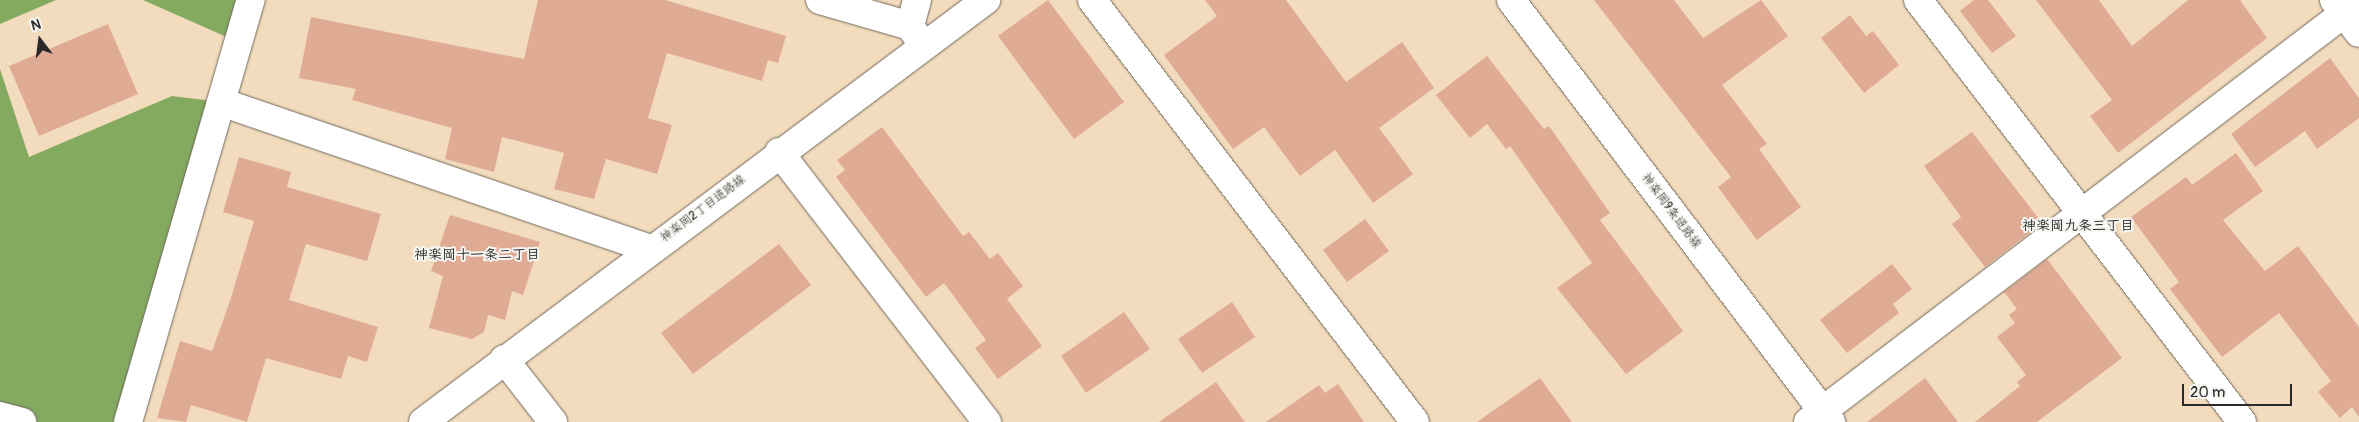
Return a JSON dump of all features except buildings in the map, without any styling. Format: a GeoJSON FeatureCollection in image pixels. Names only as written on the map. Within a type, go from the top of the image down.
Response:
{"type":"FeatureCollection","features":[{"type":"Feature","properties":{"kind":"street"},"geometry":{"type":"LineString","coordinates":[[128,422],[250,0]]}},
{"type":"Feature","properties":{"kind":"street"},"geometry":{"type":"LineString","coordinates":[[820,0],[917,36],[918,0]]}},
{"type":"Feature","properties":{"kind":"street","name":"神楽岡2丁目道路線"},"geometry":{"type":"LineString","coordinates":[[423,422],[779,152],[917,36],[986,0]]}},
{"type":"Feature","properties":{"kind":"street"},"geometry":{"type":"LineString","coordinates":[[1092,0],[1415,422]]}},
{"type":"Feature","properties":{"kind":"street","name":"神楽岡9条道路線"},"geometry":{"type":"LineString","coordinates":[[1511,0],[1820,418]]}},
{"type":"Feature","properties":{"kind":"street"},"geometry":{"type":"LineString","coordinates":[[1918,0],[2242,422]]}},
{"type":"Feature","properties":{"kind":"street"},"geometry":{"type":"LineString","coordinates":[[1820,418],[2349,12]]}},
{"type":"Feature","properties":{"kind":"street"},"geometry":{"type":"LineString","coordinates":[[221,102],[650,249]]}},
{"type":"Feature","properties":{"kind":"street"},"geometry":{"type":"LineString","coordinates":[[779,152],[987,422]]}},
{"type":"Feature","properties":{"kind":"street"},"geometry":{"type":"LineString","coordinates":[[504,359],[553,422]]}},
{"type":"Feature","properties":{"kind":"street"},"geometry":{"type":"LineString","coordinates":[[0,416],[22,422]]}},
{"type":"Feature","properties":{"kind":"green space"},"geometry":{"type":"Polygon","coordinates":[[[0,0],[56,0],[0,24],[0,0]]]}},
{"type":"Feature","properties":{"kind":"green space"},"geometry":{"type":"Polygon","coordinates":[[[143,0],[251,0],[238,42],[143,0]]]}},
{"type":"Feature","properties":{"kind":"green space"},"geometry":{"type":"Polygon","coordinates":[[[0,69],[29,157],[172,96],[221,102],[128,422],[22,422],[0,416],[0,69]]]}},
{"type":"Feature","properties":{"kind":"district","name":"神楽岡九条三丁目"},"geometry":{"type":"Point","coordinates":[2078,226]}},
{"type":"Feature","properties":{"kind":"district","name":"神楽岡十一条二丁目"},"geometry":{"type":"Point","coordinates":[477,255]}}]}
